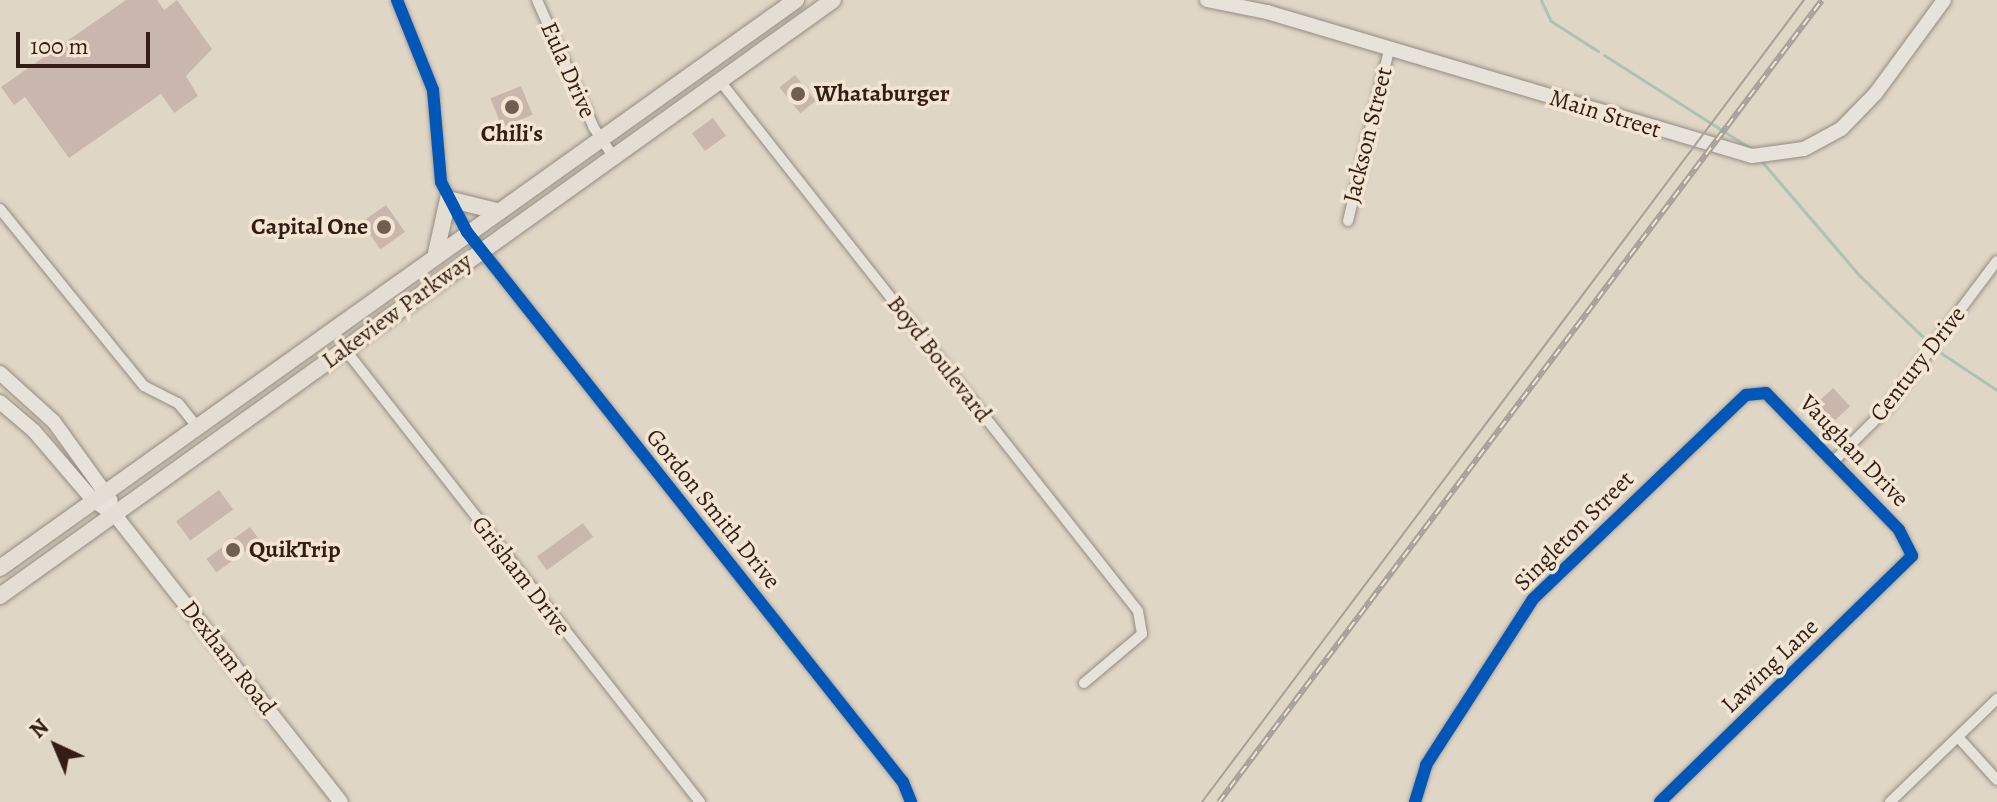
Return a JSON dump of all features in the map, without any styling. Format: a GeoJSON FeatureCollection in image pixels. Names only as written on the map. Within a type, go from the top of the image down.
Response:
{"type":"FeatureCollection","features":[{"type":"Feature","properties":{"kind":"main road","name":"Lakeview Parkway"},"geometry":{"type":"LineString","coordinates":[[0,568],[435,254],[796,0]]}},
{"type":"Feature","properties":{"kind":"main road","name":"Lakeview Parkway"},"geometry":{"type":"LineString","coordinates":[[0,596],[829,3],[841,0]]}},
{"type":"Feature","properties":{"kind":"main road"},"geometry":{"type":"LineString","coordinates":[[706,64],[720,81]]}},
{"type":"Feature","properties":{"kind":"main road"},"geometry":{"type":"LineString","coordinates":[[435,254],[448,199],[497,211]]}},
{"type":"Feature","properties":{"kind":"main road"},"geometry":{"type":"LineString","coordinates":[[332,331],[344,348]]}},
{"type":"Feature","properties":{"kind":"street","name":"Gordon Smith Drive"},"geometry":{"type":"LineString","coordinates":[[397,0],[433,90],[434,149],[448,199],[467,232],[910,798]]}},
{"type":"Feature","properties":{"kind":"street","name":"Eula Drive"},"geometry":{"type":"LineString","coordinates":[[537,0],[601,139],[614,158]]}},
{"type":"Feature","properties":{"kind":"street","name":"Main Street"},"geometry":{"type":"LineString","coordinates":[[1207,0],[1389,50],[1739,155],[1778,155],[1816,145],[1857,114],[1944,0]]}},
{"type":"Feature","properties":{"kind":"street","name":"Jackson Street"},"geometry":{"type":"LineString","coordinates":[[1348,221],[1389,50]]}},
{"type":"Feature","properties":{"kind":"street","name":"Boyd Boulevard"},"geometry":{"type":"LineString","coordinates":[[720,81],[1138,611],[1144,628],[1137,640],[1084,683]]}},
{"type":"Feature","properties":{"kind":"street"},"geometry":{"type":"LineString","coordinates":[[0,209],[144,386],[178,403],[198,428]]}},
{"type":"Feature","properties":{"kind":"street","name":"Century Drive"},"geometry":{"type":"LineString","coordinates":[[1833,462],[1885,410],[1997,261]]}},
{"type":"Feature","properties":{"kind":"street","name":"Grisham Drive"},"geometry":{"type":"LineString","coordinates":[[344,348],[700,802]]}},
{"type":"Feature","properties":{"kind":"street","name":"Dexham Road"},"geometry":{"type":"LineString","coordinates":[[0,373],[54,422],[115,515],[341,802]]}},
{"type":"Feature","properties":{"kind":"street","name":"Vaughan Drive"},"geometry":{"type":"LineString","coordinates":[[1746,395],[1759,391],[1772,397],[1908,541],[1910,561]]}},
{"type":"Feature","properties":{"kind":"street","name":"Singleton Street"},"geometry":{"type":"LineString","coordinates":[[1415,802],[1426,765],[1533,599],[1746,395]]}},
{"type":"Feature","properties":{"kind":"street","name":"Dexham Road"},"geometry":{"type":"LineString","coordinates":[[0,402],[101,496]]}},
{"type":"Feature","properties":{"kind":"street","name":"Lawing Lane"},"geometry":{"type":"LineString","coordinates":[[1660,802],[1910,561]]}},
{"type":"Feature","properties":{"kind":"street"},"geometry":{"type":"LineString","coordinates":[[1890,802],[1997,699]]}},
{"type":"Feature","properties":{"kind":"street"},"geometry":{"type":"LineString","coordinates":[[1958,737],[1997,780]]}},
{"type":"Feature","properties":{"kind":"building"},"geometry":{"type":"Polygon","coordinates":[[[126,0],[157,0],[164,10],[177,0],[212,49],[186,76],[198,96],[174,113],[161,94],[69,158],[25,97],[14,105],[1,87],[126,0]]]}},
{"type":"Feature","properties":{"kind":"building","name":"Whataburger"},"geometry":{"type":"Polygon","coordinates":[[[795,75],[816,101],[800,113],[779,88],[795,75]]]}},
{"type":"Feature","properties":{"kind":"building","name":"Chili's"},"geometry":{"type":"Polygon","coordinates":[[[521,86],[533,115],[502,127],[490,98],[521,86]]]}},
{"type":"Feature","properties":{"kind":"building"},"geometry":{"type":"Polygon","coordinates":[[[713,118],[726,136],[705,151],[692,133],[713,118]]]}},
{"type":"Feature","properties":{"kind":"building","name":"Capital One"},"geometry":{"type":"Polygon","coordinates":[[[386,205],[405,232],[380,249],[361,222],[386,205]]]}},
{"type":"Feature","properties":{"kind":"building"},"geometry":{"type":"Polygon","coordinates":[[[1833,388],[1850,406],[1828,427],[1811,408],[1833,388]]]}},
{"type":"Feature","properties":{"kind":"building","name":"QuikTrip"},"geometry":{"type":"Polygon","coordinates":[[[219,490],[233,509],[190,541],[176,521],[219,490]]]}},
{"type":"Feature","properties":{"kind":"building"},"geometry":{"type":"Polygon","coordinates":[[[583,523],[593,537],[547,570],[537,557],[583,523]]]}},
{"type":"Feature","properties":{"kind":"building","name":"QuikTrip"},"geometry":{"type":"Polygon","coordinates":[[[250,527],[260,541],[216,572],[206,559],[250,527]]]}},
{"type":"Feature","properties":{"kind":"waterway"},"geometry":{"type":"LineString","coordinates":[[1541,0],[1551,21],[1598,51]]}},
{"type":"Feature","properties":{"kind":"waterway"},"geometry":{"type":"LineString","coordinates":[[1604,55],[1750,148]]}},
{"type":"Feature","properties":{"kind":"waterway"},"geometry":{"type":"LineString","coordinates":[[1763,163],[1860,276],[1924,338]]}},
{"type":"Feature","properties":{"kind":"waterway"},"geometry":{"type":"LineString","coordinates":[[1938,351],[1997,390]]}},
{"type":"Feature","properties":{"kind":"tram line"},"geometry":{"type":"LineString","coordinates":[[1202,802],[1804,0]]}},
{"type":"Feature","properties":{"kind":"railway"},"geometry":{"type":"LineString","coordinates":[[1219,802],[1822,0]]}},
{"type":"Feature","properties":{"kind":"cycle path"},"geometry":{"type":"LineString","coordinates":[[397,0],[433,90],[441,182],[467,232],[903,782],[911,802]]}},
{"type":"Feature","properties":{"kind":"cycle path"},"geometry":{"type":"LineString","coordinates":[[1415,802],[1426,765],[1533,599],[1746,395],[1766,393],[1899,530],[1912,556],[1660,802]]}},
{"type":"Feature","properties":{"kind":"place","name":"Whataburger"},"geometry":{"type":"Point","coordinates":[798,94]}},
{"type":"Feature","properties":{"kind":"place","name":"Chili's"},"geometry":{"type":"Point","coordinates":[512,107]}},
{"type":"Feature","properties":{"kind":"place","name":"Capital One"},"geometry":{"type":"Point","coordinates":[384,227]}},
{"type":"Feature","properties":{"kind":"place","name":"QuikTrip"},"geometry":{"type":"Point","coordinates":[233,550]}}]}
